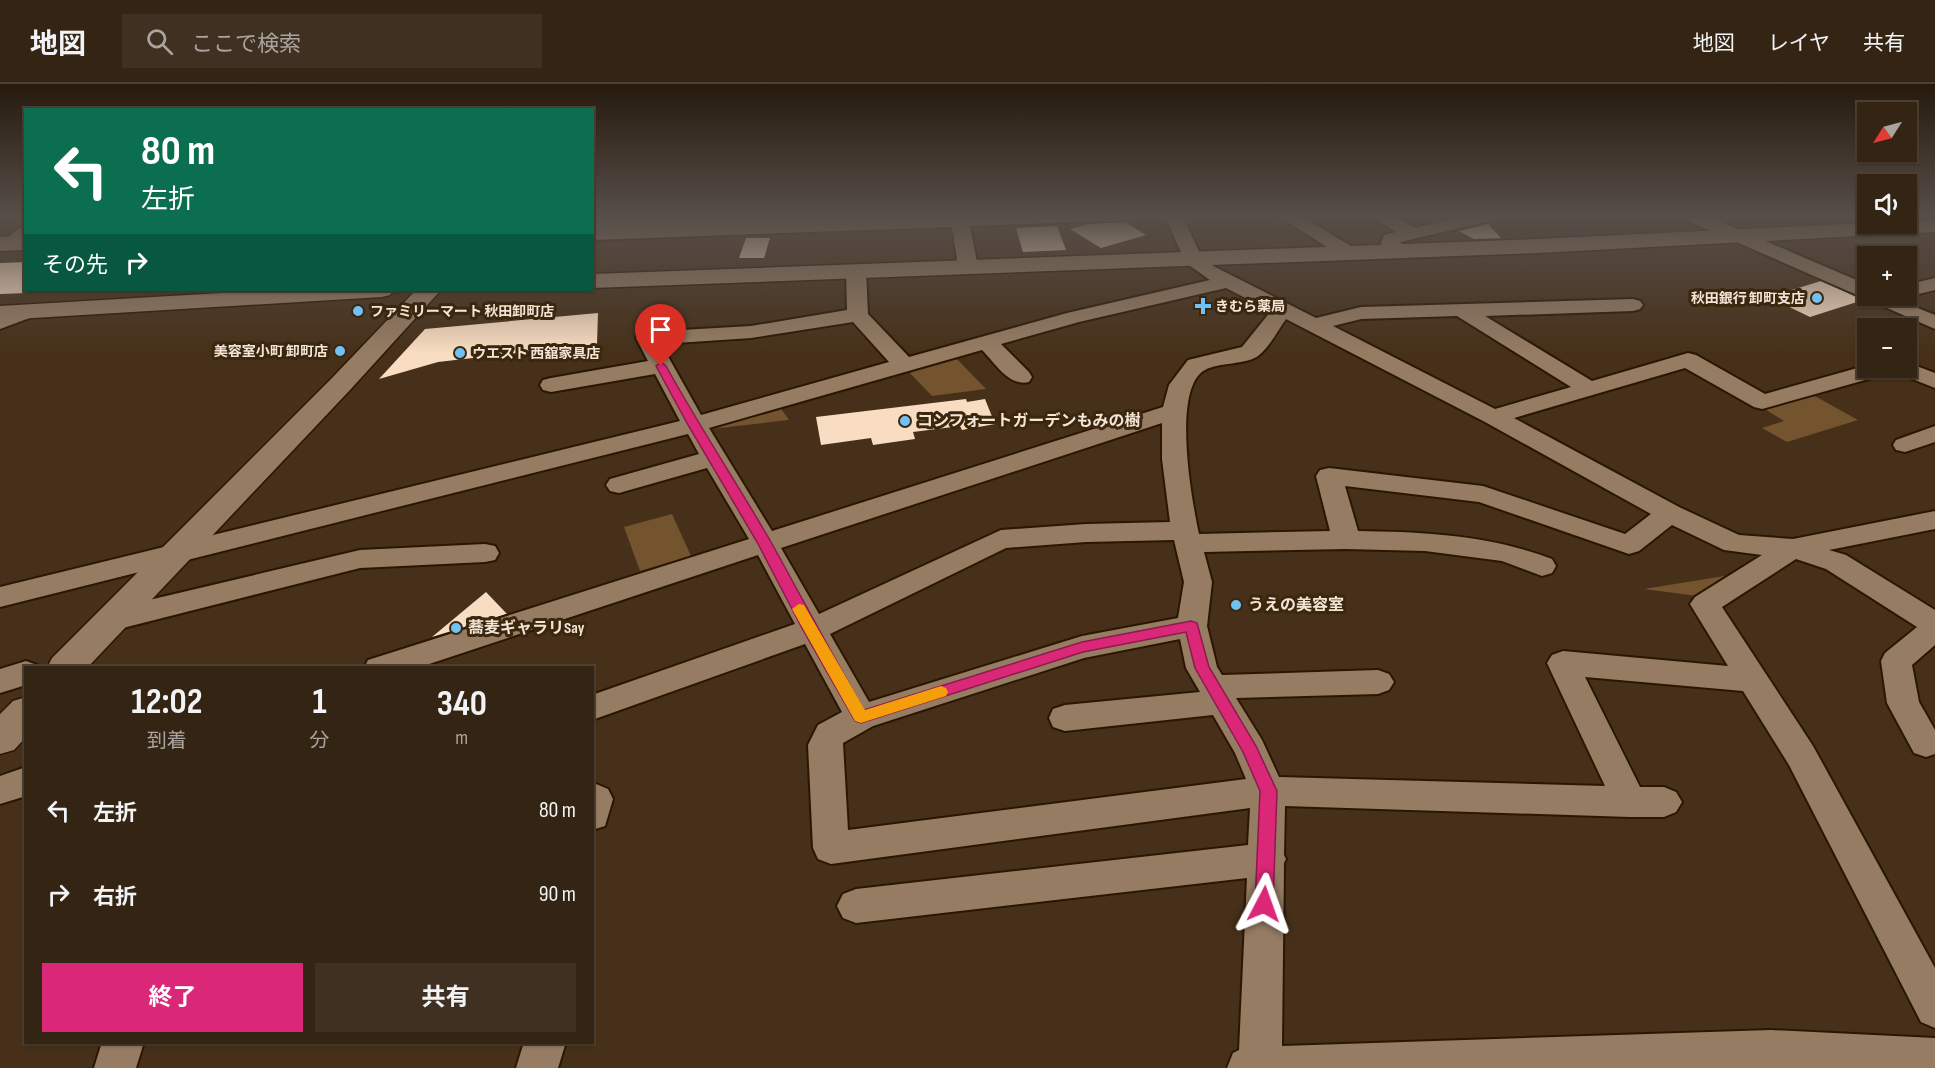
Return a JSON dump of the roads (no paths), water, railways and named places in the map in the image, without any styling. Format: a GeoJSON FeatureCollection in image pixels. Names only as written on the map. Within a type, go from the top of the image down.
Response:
{"type":"FeatureCollection","features":[{"type":"Feature","properties":{"kind":"street"},"geometry":{"type":"LineString","coordinates":[[967,261],[968,267]]}},
{"type":"Feature","properties":{"kind":"street"},"geometry":{"type":"LineString","coordinates":[[594,281],[1139,261]]}},
{"type":"Feature","properties":{"kind":"street"},"geometry":{"type":"LineString","coordinates":[[1195,261],[1208,272],[1493,417],[1670,513],[1734,544],[1793,548],[1836,562],[1935,626],[1896,662],[1903,703],[1926,744]]}},
{"type":"Feature","properties":{"kind":"street"},"geometry":{"type":"LineString","coordinates":[[1795,261],[1857,288]]}},
{"type":"Feature","properties":{"kind":"street"},"geometry":{"type":"LineString","coordinates":[[856,271],[858,315],[904,365]]}},
{"type":"Feature","properties":{"kind":"street"},"geometry":{"type":"LineString","coordinates":[[0,597],[693,425],[1074,317],[1227,282]]}},
{"type":"Feature","properties":{"kind":"street"},"geometry":{"type":"LineString","coordinates":[[1917,288],[1935,284]]}},
{"type":"Feature","properties":{"kind":"street"},"geometry":{"type":"LineString","coordinates":[[0,313],[366,291]]}},
{"type":"Feature","properties":{"kind":"street"},"geometry":{"type":"LineString","coordinates":[[61,665],[111,620],[341,384],[428,291]]}},
{"type":"Feature","properties":{"kind":"street"},"geometry":{"type":"LineString","coordinates":[[1313,325],[1361,313],[1633,305]]}},
{"type":"Feature","properties":{"kind":"street"},"geometry":{"type":"LineString","coordinates":[[1898,306],[1935,323]]}},
{"type":"Feature","properties":{"kind":"street"},"geometry":{"type":"LineString","coordinates":[[1459,309],[1590,389]]}},
{"type":"Feature","properties":{"kind":"street"},"geometry":{"type":"LineString","coordinates":[[1282,311],[1250,352],[1196,365],[1180,385],[1174,411],[1176,459],[1187,537],[1198,582],[1191,626],[1202,668],[1250,750],[1268,791],[1268,859],[1254,1067],[1770,1050],[1935,1059]]}},
{"type":"Feature","properties":{"kind":"street"},"geometry":{"type":"LineString","coordinates":[[0,323],[28,312]]}},
{"type":"Feature","properties":{"kind":"street"},"geometry":{"type":"LineString","coordinates":[[858,315],[751,332],[647,338],[693,425],[764,542],[861,717]]}},
{"type":"Feature","properties":{"kind":"street"},"geometry":{"type":"LineString","coordinates":[[985,341],[1021,377]]}},
{"type":"Feature","properties":{"kind":"street"},"geometry":{"type":"LineString","coordinates":[[1493,417],[1688,360],[1762,402],[1857,375]]}},
{"type":"Feature","properties":{"kind":"street"},"geometry":{"type":"LineString","coordinates":[[551,385],[661,366]]}},
{"type":"Feature","properties":{"kind":"street"},"geometry":{"type":"LineString","coordinates":[[1917,373],[1935,381]]}},
{"type":"Feature","properties":{"kind":"street"},"geometry":{"type":"LineString","coordinates":[[385,666],[1174,411]]}},
{"type":"Feature","properties":{"kind":"street"},"geometry":{"type":"LineString","coordinates":[[1905,445],[1935,433]]}},
{"type":"Feature","properties":{"kind":"street"},"geometry":{"type":"LineString","coordinates":[[619,485],[713,458]]}},
{"type":"Feature","properties":{"kind":"street"},"geometry":{"type":"LineString","coordinates":[[1346,538],[1329,476],[1483,494],[1629,545],[1670,513]]}},
{"type":"Feature","properties":{"kind":"street"},"geometry":{"type":"LineString","coordinates":[[1935,520],[1793,548],[1705,604],[1801,756],[1935,1008]]}},
{"type":"Feature","properties":{"kind":"street"},"geometry":{"type":"LineString","coordinates":[[594,707],[811,630],[1001,539],[1086,533],[1298,541],[1346,538],[1505,552],[1542,566]]}},
{"type":"Feature","properties":{"kind":"street"},"geometry":{"type":"LineString","coordinates":[[111,620],[360,559],[485,553]]}},
{"type":"Feature","properties":{"kind":"street"},"geometry":{"type":"LineString","coordinates":[[1191,626],[1082,647],[861,717],[830,734],[825,746],[831,848],[1268,791],[1664,802]]}},
{"type":"Feature","properties":{"kind":"street"},"geometry":{"type":"LineString","coordinates":[[1630,802],[1563,663],[1753,680]]}},
{"type":"Feature","properties":{"kind":"street"},"geometry":{"type":"LineString","coordinates":[[0,681],[24,674]]}},
{"type":"Feature","properties":{"kind":"street"},"geometry":{"type":"LineString","coordinates":[[1065,718],[1217,694],[1378,682]]}},
{"type":"Feature","properties":{"kind":"street"},"geometry":{"type":"LineString","coordinates":[[0,739],[24,713]]}},
{"type":"Feature","properties":{"kind":"street"},"geometry":{"type":"LineString","coordinates":[[0,790],[24,782]]}},
{"type":"Feature","properties":{"kind":"street"},"geometry":{"type":"LineString","coordinates":[[856,906],[1268,859]]}},
{"type":"Feature","properties":{"kind":"street"},"geometry":{"type":"LineString","coordinates":[[115,1068],[122,1044]]}},
{"type":"Feature","properties":{"kind":"street"},"geometry":{"type":"LineString","coordinates":[[537,1068],[544,1044]]}},
{"type":"Feature","properties":{"kind":"place","name":"秋田銀行 卸町支店"},"geometry":{"type":"Point","coordinates":[1817,298]}},
{"type":"Feature","properties":{"kind":"place","name":"きむら薬局"},"geometry":{"type":"Point","coordinates":[1203,306]}},
{"type":"Feature","properties":{"kind":"place","name":"ファミリーマート 秋田卸町店"},"geometry":{"type":"Point","coordinates":[358,311]}},
{"type":"Feature","properties":{"kind":"place","name":"美容室小町 卸町店"},"geometry":{"type":"Point","coordinates":[340,351]}},
{"type":"Feature","properties":{"kind":"place","name":"ウエスト 西舘家具店"},"geometry":{"type":"Point","coordinates":[460,353]}},
{"type":"Feature","properties":{"kind":"place","name":"コンフォートガーデンもみの樹"},"geometry":{"type":"Point","coordinates":[905,421]}},
{"type":"Feature","properties":{"kind":"place","name":"うえの美容室"},"geometry":{"type":"Point","coordinates":[1236,605]}},
{"type":"Feature","properties":{"kind":"place","name":"蕎麦ギャラリSay"},"geometry":{"type":"Point","coordinates":[456,628]}}]}
